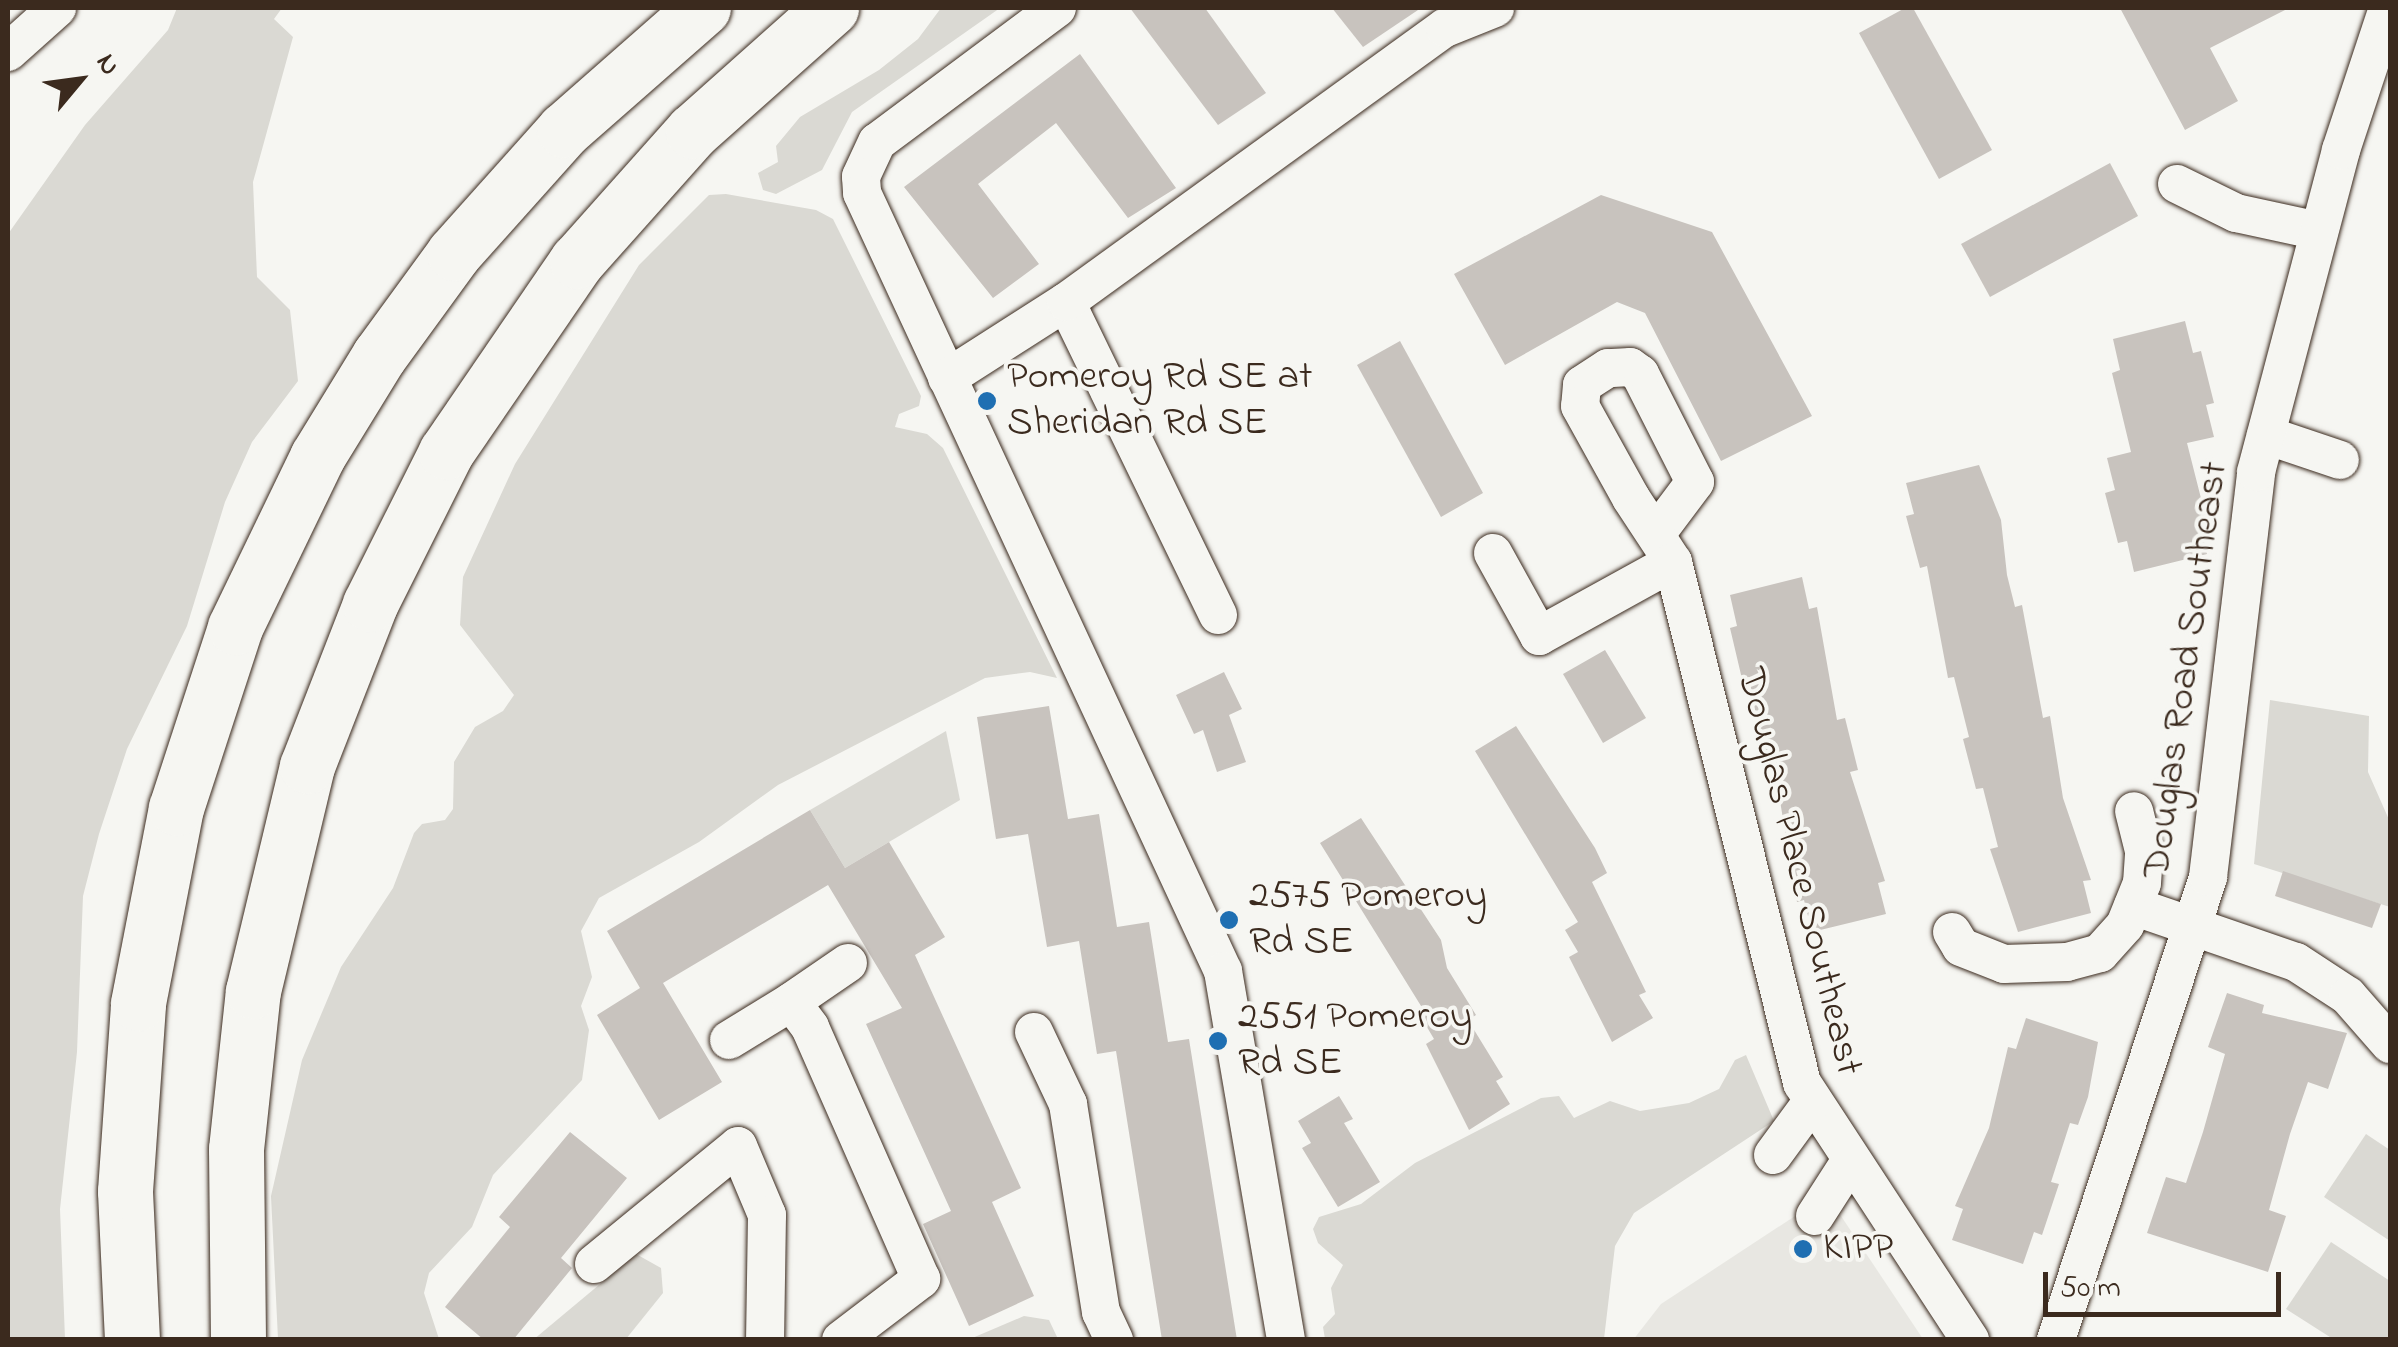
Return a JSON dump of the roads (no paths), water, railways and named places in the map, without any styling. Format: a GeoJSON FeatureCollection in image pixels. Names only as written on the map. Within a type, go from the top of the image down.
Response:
{"type":"FeatureCollection","features":[{"type":"Feature","properties":{"kind":"highway"},"geometry":{"type":"LineString","coordinates":[[132,1340],[126,1191],[138,1002],[176,808],[241,613],[317,457],[379,356],[454,253],[564,130],[703,8]]}},
{"type":"Feature","properties":{"kind":"highway"},"geometry":{"type":"LineString","coordinates":[[238,1340],[236,1149],[263,940],[307,766],[376,589],[466,418],[576,261],[714,110],[831,8]]}},
{"type":"Feature","properties":{"kind":"street"},"geometry":{"type":"LineString","coordinates":[[8,52],[57,8]]}},
{"type":"Feature","properties":{"kind":"street"},"geometry":{"type":"LineString","coordinates":[[1057,8],[877,142],[861,177],[862,194],[1223,971],[1286,1340]]}},
{"type":"Feature","properties":{"kind":"street"},"geometry":{"type":"LineString","coordinates":[[948,378],[1066,302],[1445,28],[1495,8]]}},
{"type":"Feature","properties":{"kind":"street","name":"Douglas Road Southeast"},"geometry":{"type":"LineString","coordinates":[[2056,1340],[2208,877],[2247,523],[2320,231],[2388,8]]}},
{"type":"Feature","properties":{"kind":"street"},"geometry":{"type":"LineString","coordinates":[[2176,184],[2236,213],[2320,231]]}},
{"type":"Feature","properties":{"kind":"street"},"geometry":{"type":"LineString","coordinates":[[1066,302],[1218,616]]}},
{"type":"Feature","properties":{"kind":"street"},"geometry":{"type":"LineString","coordinates":[[2266,435],[2340,460]]}},
{"type":"Feature","properties":{"kind":"street","name":"Douglas Place Southeast"},"geometry":{"type":"LineString","coordinates":[[1493,553],[1539,636],[1665,548],[1811,1104],[1970,1340]]}},
{"type":"Feature","properties":{"kind":"street"},"geometry":{"type":"LineString","coordinates":[[1952,932],[1961,947],[2004,964],[2067,962],[2100,953],[2133,906],[2142,884],[2144,850],[2134,810]]}},
{"type":"Feature","properties":{"kind":"street"},"geometry":{"type":"LineString","coordinates":[[2133,906],[2194,923],[2326,980],[2370,1015],[2390,1044]]}},
{"type":"Feature","properties":{"kind":"street"},"geometry":{"type":"LineString","coordinates":[[729,1040],[848,964]]}},
{"type":"Feature","properties":{"kind":"street"},"geometry":{"type":"LineString","coordinates":[[792,1002],[810,1027],[921,1279],[841,1340]]}},
{"type":"Feature","properties":{"kind":"street"},"geometry":{"type":"LineString","coordinates":[[1034,1032],[1068,1104],[1100,1312],[1114,1340]]}},
{"type":"Feature","properties":{"kind":"street"},"geometry":{"type":"LineString","coordinates":[[1773,1155],[1811,1104]]}},
{"type":"Feature","properties":{"kind":"street"},"geometry":{"type":"LineString","coordinates":[[594,1264],[738,1146],[767,1214],[762,1272],[765,1340]]}},
{"type":"Feature","properties":{"kind":"street"},"geometry":{"type":"LineString","coordinates":[[1815,1216],[1849,1163]]}},
{"type":"Feature","properties":{"kind":"place","name":"Pomeroy Rd SE at Sheridan Rd SE"},"geometry":{"type":"Point","coordinates":[987,401]}},
{"type":"Feature","properties":{"kind":"place","name":"2575 Pomeroy Rd SE"},"geometry":{"type":"Point","coordinates":[1229,920]}},
{"type":"Feature","properties":{"kind":"place","name":"2551 Pomeroy Rd SE"},"geometry":{"type":"Point","coordinates":[1218,1041]}},
{"type":"Feature","properties":{"kind":"place","name":"KIPP"},"geometry":{"type":"Point","coordinates":[1803,1249]}}]}
